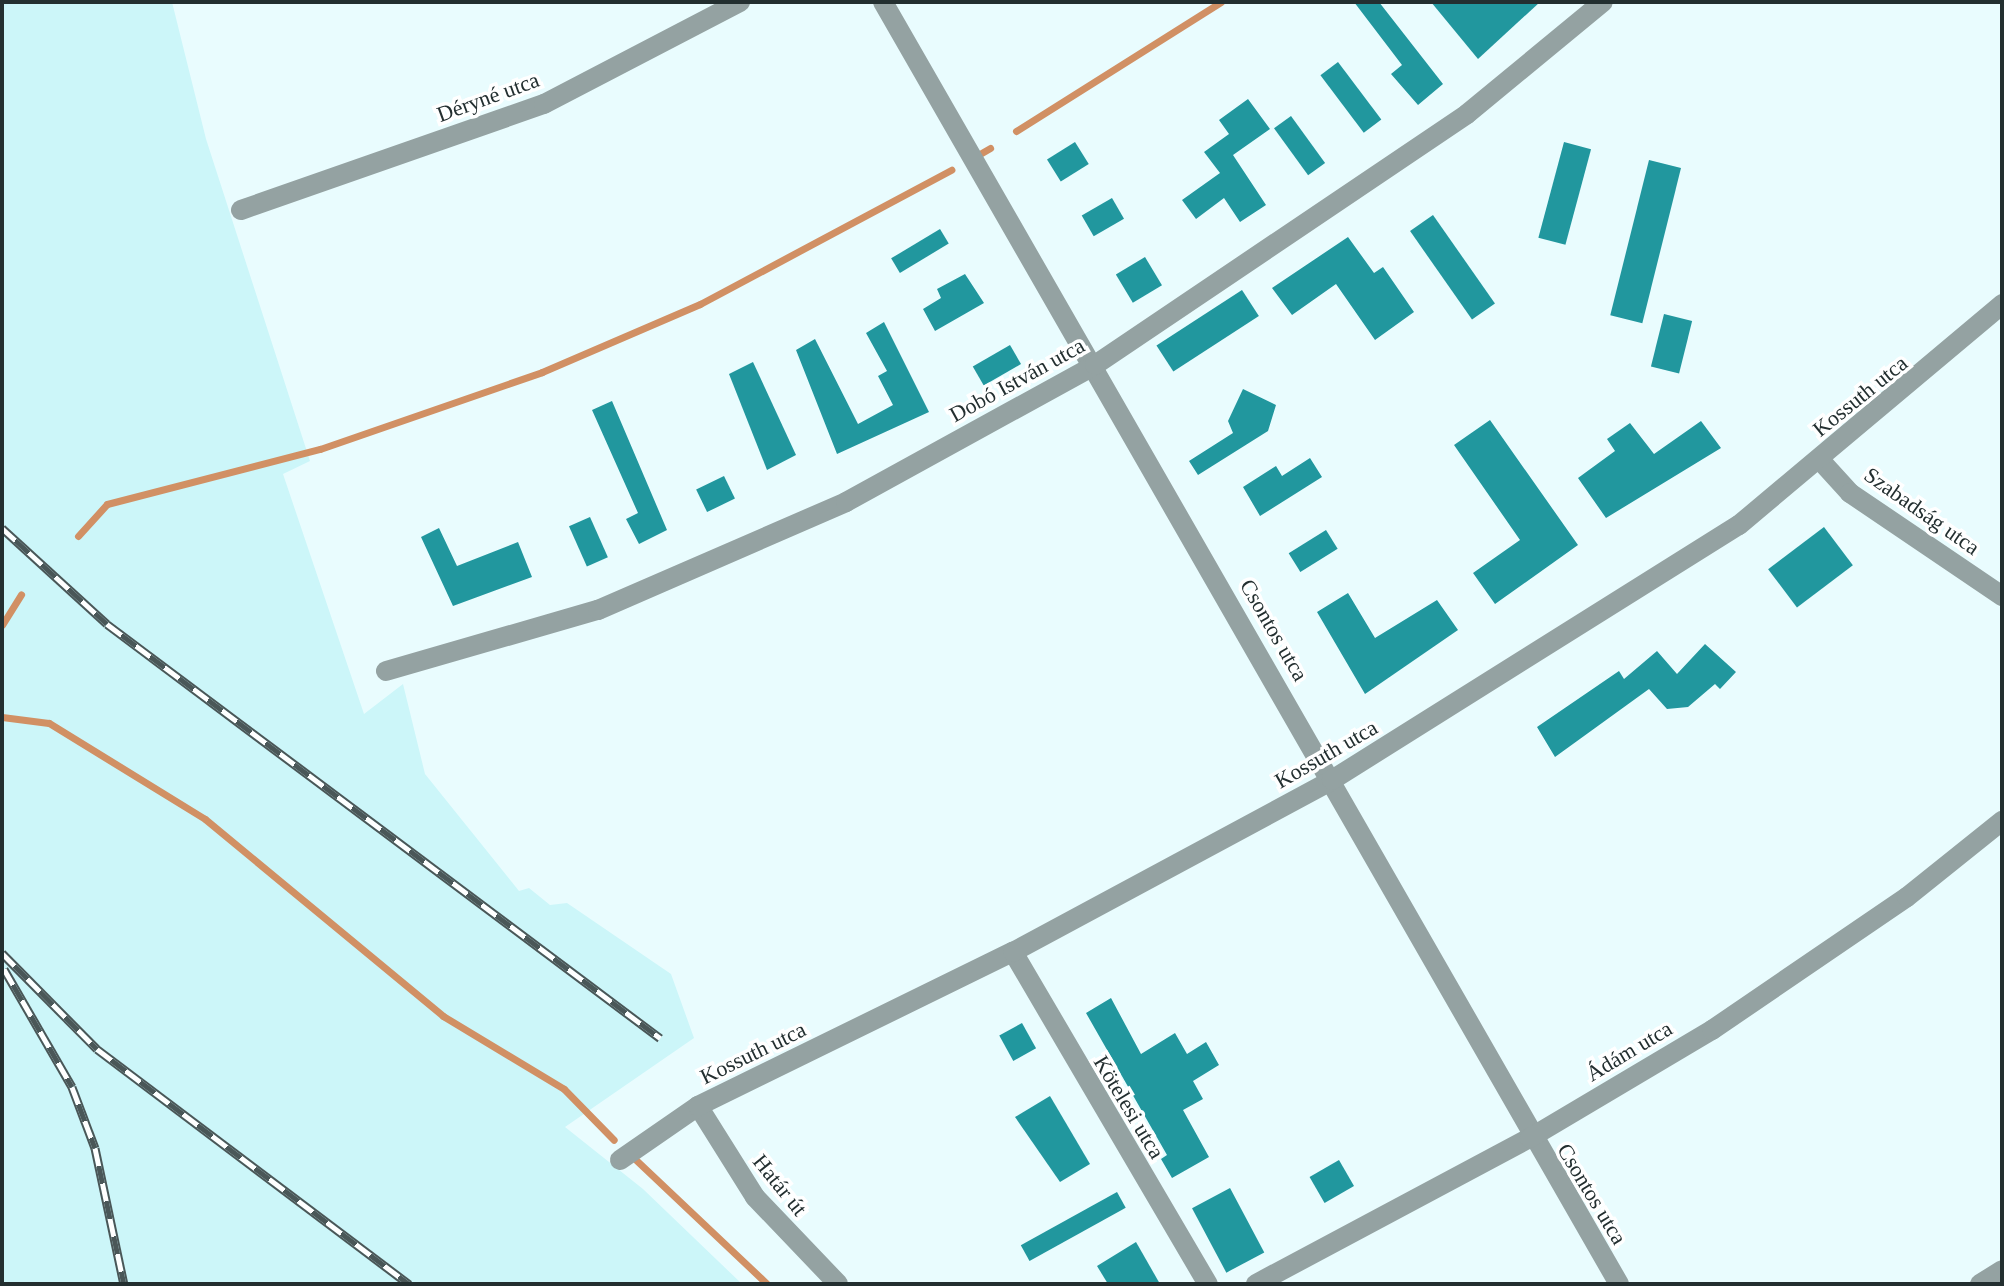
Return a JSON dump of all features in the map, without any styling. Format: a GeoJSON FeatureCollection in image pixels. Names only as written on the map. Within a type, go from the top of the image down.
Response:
{"type":"FeatureCollection","features":[{"type":"Feature","properties":{"kind":"street","name":"Déryné utca"},"geometry":{"type":"LineString","coordinates":[[241,210],[544,104],[740,2]]}},
{"type":"Feature","properties":{"kind":"street","name":"Csontos utca"},"geometry":{"type":"LineString","coordinates":[[883,2],[1332,780],[1530,1138],[1619,1284]]}},
{"type":"Feature","properties":{"kind":"street","name":"Dobó István utca"},"geometry":{"type":"LineString","coordinates":[[386,671],[598,610],[846,502],[1095,365],[1467,114],[1603,2]]}},
{"type":"Feature","properties":{"kind":"street","name":"Kossuth utca"},"geometry":{"type":"LineString","coordinates":[[620,1160],[698,1106],[1013,952],[1332,780],[1739,525],[2002,304]]}},
{"type":"Feature","properties":{"kind":"street","name":"Szabadság utca"},"geometry":{"type":"LineString","coordinates":[[1820,460],[1850,493],[2002,596]]}},
{"type":"Feature","properties":{"kind":"street","name":"Ádám utca"},"geometry":{"type":"LineString","coordinates":[[1256,1284],[1530,1138],[1712,1030],[1907,897],[2002,821]]}},
{"type":"Feature","properties":{"kind":"street","name":"Kötelesi utca"},"geometry":{"type":"LineString","coordinates":[[1013,952],[1208,1284]]}},
{"type":"Feature","properties":{"kind":"street","name":"Határ út"},"geometry":{"type":"LineString","coordinates":[[698,1106],[755,1197],[838,1284]]}},
{"type":"Feature","properties":{"kind":"street"},"geometry":{"type":"LineString","coordinates":[[1980,1284],[2002,1270]]}},
{"type":"Feature","properties":{"kind":"shaded area"},"geometry":{"type":"Polygon","coordinates":[[[2,2],[172,2],[206,139],[310,461],[283,474],[364,714],[403,684],[425,774],[519,891],[529,888],[550,905],[567,903],[671,974],[694,1038],[565,1127],[643,1189],[742,1284],[2,1284],[2,2]]]}},
{"type":"Feature","properties":{"kind":"building"},"geometry":{"type":"Polygon","coordinates":[[[1354,2],[1379,2],[1443,84],[1418,105],[1391,74],[1402,65],[1354,2]]]}},
{"type":"Feature","properties":{"kind":"building"},"geometry":{"type":"Polygon","coordinates":[[[1431,2],[1540,2],[1478,59],[1431,2]]]}},
{"type":"Feature","properties":{"kind":"building"},"geometry":{"type":"Polygon","coordinates":[[[1338,62],[1381,120],[1364,133],[1320,75],[1338,62]]]}},
{"type":"Feature","properties":{"kind":"building"},"geometry":{"type":"Polygon","coordinates":[[[1248,99],[1270,129],[1233,155],[1266,205],[1240,222],[1224,198],[1196,219],[1182,200],[1220,173],[1204,152],[1229,134],[1219,120],[1248,99]]]}},
{"type":"Feature","properties":{"kind":"building"},"geometry":{"type":"Polygon","coordinates":[[[1291,116],[1325,163],[1308,175],[1274,128],[1291,116]]]}},
{"type":"Feature","properties":{"kind":"building"},"geometry":{"type":"Polygon","coordinates":[[[1075,142],[1089,164],[1061,182],[1047,159],[1075,142]]]}},
{"type":"Feature","properties":{"kind":"building"},"geometry":{"type":"Polygon","coordinates":[[[1564,142],[1591,149],[1565,245],[1538,238],[1564,142]]]}},
{"type":"Feature","properties":{"kind":"building"},"geometry":{"type":"Polygon","coordinates":[[[1649,160],[1681,168],[1642,323],[1610,315],[1649,160]]]}},
{"type":"Feature","properties":{"kind":"building"},"geometry":{"type":"Polygon","coordinates":[[[1112,198],[1124,219],[1094,236],[1082,216],[1112,198]]]}},
{"type":"Feature","properties":{"kind":"building"},"geometry":{"type":"Polygon","coordinates":[[[1433,215],[1495,303],[1472,320],[1410,231],[1433,215]]]}},
{"type":"Feature","properties":{"kind":"building"},"geometry":{"type":"Polygon","coordinates":[[[940,229],[949,244],[900,273],[891,258],[940,229]]]}},
{"type":"Feature","properties":{"kind":"building"},"geometry":{"type":"Polygon","coordinates":[[[1348,237],[1374,273],[1383,267],[1414,312],[1375,340],[1336,284],[1292,315],[1272,288],[1348,237]]]}},
{"type":"Feature","properties":{"kind":"building"},"geometry":{"type":"Polygon","coordinates":[[[1145,257],[1162,285],[1133,303],[1116,275],[1145,257]]]}},
{"type":"Feature","properties":{"kind":"building"},"geometry":{"type":"Polygon","coordinates":[[[965,274],[984,303],[935,331],[923,309],[941,298],[937,289],[965,274]]]}},
{"type":"Feature","properties":{"kind":"building"},"geometry":{"type":"Polygon","coordinates":[[[1242,290],[1259,316],[1173,372],[1156,346],[1242,290]]]}},
{"type":"Feature","properties":{"kind":"building"},"geometry":{"type":"Polygon","coordinates":[[[1664,314],[1692,321],[1679,373],[1651,366],[1664,314]]]}},
{"type":"Feature","properties":{"kind":"building"},"geometry":{"type":"Polygon","coordinates":[[[884,322],[929,412],[837,454],[796,350],[815,339],[858,424],[893,405],[878,376],[887,371],[866,333],[884,322]]]}},
{"type":"Feature","properties":{"kind":"building"},"geometry":{"type":"Polygon","coordinates":[[[1010,345],[1021,364],[984,386],[973,366],[1010,345]]]}},
{"type":"Feature","properties":{"kind":"building"},"geometry":{"type":"Polygon","coordinates":[[[753,362],[796,455],[767,470],[729,374],[753,362]]]}},
{"type":"Feature","properties":{"kind":"building"},"geometry":{"type":"Polygon","coordinates":[[[1243,389],[1276,405],[1268,431],[1198,475],[1189,461],[1233,433],[1228,421],[1243,389]]]}},
{"type":"Feature","properties":{"kind":"building"},"geometry":{"type":"Polygon","coordinates":[[[612,401],[667,530],[639,544],[626,519],[638,513],[592,410],[612,401]]]}},
{"type":"Feature","properties":{"kind":"building"},"geometry":{"type":"Polygon","coordinates":[[[1490,420],[1578,545],[1495,604],[1473,573],[1520,540],[1454,445],[1490,420]]]}},
{"type":"Feature","properties":{"kind":"building"},"geometry":{"type":"Polygon","coordinates":[[[1701,421],[1721,448],[1606,518],[1578,478],[1615,451],[1607,439],[1630,423],[1654,454],[1701,421]]]}},
{"type":"Feature","properties":{"kind":"building"},"geometry":{"type":"Polygon","coordinates":[[[1310,458],[1322,477],[1260,516],[1243,487],[1276,466],[1282,476],[1310,458]]]}},
{"type":"Feature","properties":{"kind":"building"},"geometry":{"type":"Polygon","coordinates":[[[724,476],[735,498],[707,512],[696,490],[724,476]]]}},
{"type":"Feature","properties":{"kind":"building"},"geometry":{"type":"Polygon","coordinates":[[[590,517],[608,557],[587,567],[569,526],[590,517]]]}},
{"type":"Feature","properties":{"kind":"building"},"geometry":{"type":"Polygon","coordinates":[[[1824,527],[1853,565],[1797,607],[1768,569],[1824,527]]]}},
{"type":"Feature","properties":{"kind":"building"},"geometry":{"type":"Polygon","coordinates":[[[439,528],[457,566],[518,542],[532,577],[453,606],[421,537],[439,528]]]}},
{"type":"Feature","properties":{"kind":"building"},"geometry":{"type":"Polygon","coordinates":[[[1326,530],[1338,549],[1300,572],[1289,553],[1326,530]]]}},
{"type":"Feature","properties":{"kind":"building"},"geometry":{"type":"Polygon","coordinates":[[[1348,593],[1375,638],[1437,600],[1458,630],[1365,694],[1317,612],[1348,593]]]}},
{"type":"Feature","properties":{"kind":"building"},"geometry":{"type":"Polygon","coordinates":[[[1705,644],[1736,672],[1720,689],[1715,684],[1688,707],[1667,709],[1649,689],[1555,757],[1537,727],[1619,671],[1624,679],[1657,651],[1677,674],[1705,644]]]}},
{"type":"Feature","properties":{"kind":"building"},"geometry":{"type":"Polygon","coordinates":[[[1111,998],[1141,1054],[1175,1033],[1187,1054],[1206,1042],[1219,1065],[1193,1081],[1203,1099],[1183,1110],[1209,1157],[1172,1178],[1161,1159],[1167,1155],[1086,1013],[1111,998]]]}},
{"type":"Feature","properties":{"kind":"building"},"geometry":{"type":"Polygon","coordinates":[[[1022,1023],[1036,1048],[1013,1061],[999,1036],[1022,1023]]]}},
{"type":"Feature","properties":{"kind":"building"},"geometry":{"type":"Polygon","coordinates":[[[1050,1096],[1090,1164],[1060,1182],[1015,1117],[1050,1096]]]}},
{"type":"Feature","properties":{"kind":"building"},"geometry":{"type":"Polygon","coordinates":[[[1339,1160],[1354,1186],[1325,1203],[1310,1177],[1339,1160]]]}},
{"type":"Feature","properties":{"kind":"building"},"geometry":{"type":"Polygon","coordinates":[[[1230,1188],[1264,1252],[1226,1273],[1192,1208],[1230,1188]]]}},
{"type":"Feature","properties":{"kind":"building"},"geometry":{"type":"Polygon","coordinates":[[[1117,1192],[1126,1208],[1030,1261],[1021,1245],[1117,1192]]]}},
{"type":"Feature","properties":{"kind":"building"},"geometry":{"type":"Polygon","coordinates":[[[1136,1242],[1160,1284],[1108,1284],[1097,1266],[1136,1242]]]}},
{"type":"Feature","properties":{"kind":"waterway"},"geometry":{"type":"LineString","coordinates":[[1016,131],[1221,2]]}},
{"type":"Feature","properties":{"kind":"waterway"},"geometry":{"type":"LineString","coordinates":[[978,155],[990,148]]}},
{"type":"Feature","properties":{"kind":"waterway"},"geometry":{"type":"LineString","coordinates":[[78,536],[107,504],[320,449],[542,372],[700,304],[951,170]]}},
{"type":"Feature","properties":{"kind":"waterway"},"geometry":{"type":"LineString","coordinates":[[2,625],[21,595]]}},
{"type":"Feature","properties":{"kind":"waterway"},"geometry":{"type":"LineString","coordinates":[[2,717],[49,723],[205,819],[443,1016],[564,1089],[614,1140]]}},
{"type":"Feature","properties":{"kind":"waterway"},"geometry":{"type":"LineString","coordinates":[[636,1160],[767,1284]]}},
{"type":"Feature","properties":{"kind":"railway"},"geometry":{"type":"LineString","coordinates":[[2,528],[107,624],[660,1038]]}},
{"type":"Feature","properties":{"kind":"railway"},"geometry":{"type":"LineString","coordinates":[[2,953],[97,1049],[409,1284]]}},
{"type":"Feature","properties":{"kind":"railway"},"geometry":{"type":"LineString","coordinates":[[4,969],[72,1087],[95,1148],[124,1284]]}}]}
